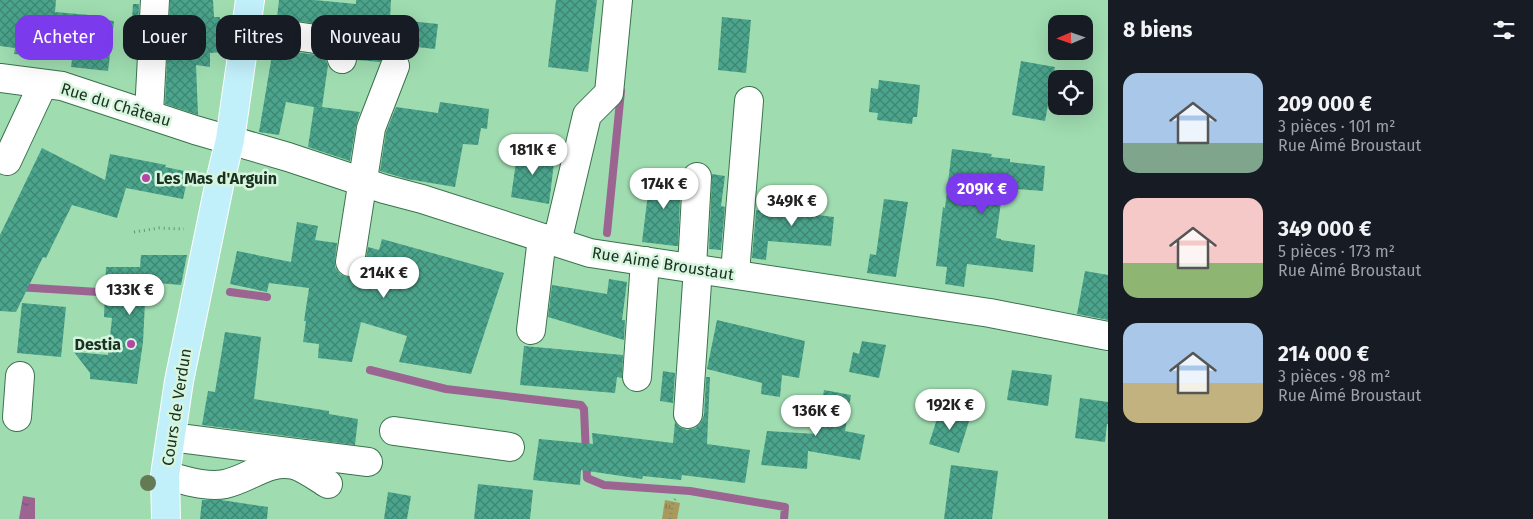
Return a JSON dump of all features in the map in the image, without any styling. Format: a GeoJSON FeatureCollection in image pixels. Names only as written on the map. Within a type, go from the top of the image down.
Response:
{"type":"FeatureCollection","features":[{"type":"Feature","properties":{"kind":"main road","name":"Cours de Verdun"},"geometry":{"type":"LineString","coordinates":[[248,15],[250,0]]}},
{"type":"Feature","properties":{"kind":"main road","name":"Cours de Verdun"},"geometry":{"type":"LineString","coordinates":[[166,519],[165,475],[179,381],[230,140],[242,60]]}},
{"type":"Feature","properties":{"kind":"street"},"geometry":{"type":"LineString","coordinates":[[149,113],[155,0]]}},
{"type":"Feature","properties":{"kind":"street"},"geometry":{"type":"LineString","coordinates":[[531,330],[549,240],[587,115],[608,93],[618,0]]}},
{"type":"Feature","properties":{"kind":"street"},"geometry":{"type":"LineString","coordinates":[[350,262],[372,128],[395,66]]}},
{"type":"Feature","properties":{"kind":"street","name":"Rue du Château"},"geometry":{"type":"LineString","coordinates":[[0,78],[62,86],[230,140]]}},
{"type":"Feature","properties":{"kind":"street"},"geometry":{"type":"LineString","coordinates":[[7,161],[43,84]]}},
{"type":"Feature","properties":{"kind":"street"},"geometry":{"type":"LineString","coordinates":[[735,273],[749,101]]}},
{"type":"Feature","properties":{"kind":"street","name":"Rue Aimé Broustaut"},"geometry":{"type":"LineString","coordinates":[[230,140],[590,253],[735,273],[990,313],[1108,336]]}},
{"type":"Feature","properties":{"kind":"street"},"geometry":{"type":"LineString","coordinates":[[688,414],[697,177]]}},
{"type":"Feature","properties":{"kind":"street"},"geometry":{"type":"LineString","coordinates":[[637,377],[645,260]]}},
{"type":"Feature","properties":{"kind":"street"},"geometry":{"type":"LineString","coordinates":[[12,405],[20,376]]}},
{"type":"Feature","properties":{"kind":"street"},"geometry":{"type":"LineString","coordinates":[[394,431],[510,447]]}},
{"type":"Feature","properties":{"kind":"street"},"geometry":{"type":"LineString","coordinates":[[171,437],[368,462]]}},
{"type":"Feature","properties":{"kind":"street"},"geometry":{"type":"LineString","coordinates":[[165,475],[204,484],[224,484],[244,478],[273,464],[295,465],[328,484]]}},
{"type":"Feature","properties":{"kind":"path"},"geometry":{"type":"LineString","coordinates":[[134,232],[159,228],[210,230]]}},
{"type":"Feature","properties":{"kind":"path"},"geometry":{"type":"LineString","coordinates":[[670,519],[672,502],[676,497]]}},
{"type":"Feature","properties":{"kind":"green space"},"geometry":{"type":"Polygon","coordinates":[[[665,500],[680,503],[677,519],[662,519],[665,500]]]}},
{"type":"Feature","properties":{"kind":"water"},"geometry":{"type":"Polygon","coordinates":[[[23,496],[35,498],[35,519],[19,519],[23,496]]]}},
{"type":"Feature","properties":{"kind":"building"},"geometry":{"type":"Polygon","coordinates":[[[0,0],[56,0],[55,12],[90,15],[15,15],[15,48],[0,46],[0,0]]]}},
{"type":"Feature","properties":{"kind":"building"},"geometry":{"type":"Polygon","coordinates":[[[170,0],[213,0],[214,17],[216,17],[216,52],[210,53],[210,67],[196,65],[198,115],[165,104],[167,60],[206,60],[206,15],[169,15],[170,0]]]}},
{"type":"Feature","properties":{"kind":"building"},"geometry":{"type":"Polygon","coordinates":[[[279,0],[314,0],[356,4],[356,0],[391,0],[390,15],[311,15],[311,23],[301,22],[301,15],[277,15],[279,0]]]}},
{"type":"Feature","properties":{"kind":"building"},"geometry":{"type":"Polygon","coordinates":[[[556,0],[597,0],[588,72],[548,67],[556,0]]]}},
{"type":"Feature","properties":{"kind":"building"},"geometry":{"type":"Polygon","coordinates":[[[133,4],[139,4],[139,15],[132,15],[133,4]]]}},
{"type":"Feature","properties":{"kind":"building"},"geometry":{"type":"Polygon","coordinates":[[[722,17],[751,20],[746,73],[718,70],[722,17]]]}},
{"type":"Feature","properties":{"kind":"building"},"geometry":{"type":"Polygon","coordinates":[[[419,22],[438,24],[435,49],[419,47],[419,22]]]}},
{"type":"Feature","properties":{"kind":"building"},"geometry":{"type":"Polygon","coordinates":[[[301,53],[311,54],[311,60],[326,60],[328,65],[322,107],[360,112],[350,161],[308,147],[314,107],[286,102],[279,135],[259,132],[271,60],[301,60],[301,53]]]}},
{"type":"Feature","properties":{"kind":"building"},"geometry":{"type":"Polygon","coordinates":[[[72,60],[109,60],[108,71],[71,67],[72,60]]]}},
{"type":"Feature","properties":{"kind":"building"},"geometry":{"type":"Polygon","coordinates":[[[357,60],[382,60],[380,62],[357,60]]]}},
{"type":"Feature","properties":{"kind":"building"},"geometry":{"type":"Polygon","coordinates":[[[1021,61],[1055,67],[1054,70],[1048,70],[1048,105],[1045,121],[1012,115],[1021,61]]]}},
{"type":"Feature","properties":{"kind":"building"},"geometry":{"type":"Polygon","coordinates":[[[879,80],[920,85],[917,117],[913,117],[912,124],[877,120],[878,113],[869,112],[871,88],[878,89],[879,80]]]}},
{"type":"Feature","properties":{"kind":"building"},"geometry":{"type":"Polygon","coordinates":[[[440,102],[489,109],[487,129],[481,128],[478,145],[463,144],[455,187],[407,179],[380,171],[386,132],[396,107],[438,113],[440,102]]]}},
{"type":"Feature","properties":{"kind":"building"},"geometry":{"type":"Polygon","coordinates":[[[42,148],[105,180],[110,154],[166,165],[165,167],[189,172],[183,199],[126,188],[117,218],[72,205],[46,258],[43,257],[16,312],[0,311],[0,235],[42,148]]]}},
{"type":"Feature","properties":{"kind":"building"},"geometry":{"type":"Polygon","coordinates":[[[518,148],[555,154],[549,204],[511,197],[518,148]]]}},
{"type":"Feature","properties":{"kind":"building"},"geometry":{"type":"Polygon","coordinates":[[[952,149],[992,154],[991,157],[1010,159],[1010,162],[1045,166],[1043,191],[1003,188],[996,238],[1035,245],[1033,272],[967,264],[964,287],[945,284],[947,267],[936,266],[952,149]]]}},
{"type":"Feature","properties":{"kind":"building"},"geometry":{"type":"Polygon","coordinates":[[[663,168],[683,171],[681,176],[678,246],[642,242],[649,186],[661,187],[663,168]]]}},
{"type":"Feature","properties":{"kind":"building"},"geometry":{"type":"Polygon","coordinates":[[[712,174],[725,176],[721,206],[725,207],[721,250],[709,249],[712,174]]]}},
{"type":"Feature","properties":{"kind":"building"},"geometry":{"type":"Polygon","coordinates":[[[793,197],[819,199],[818,215],[834,217],[831,246],[768,241],[766,260],[752,258],[756,210],[792,213],[793,197]]]}},
{"type":"Feature","properties":{"kind":"building"},"geometry":{"type":"Polygon","coordinates":[[[884,199],[908,202],[896,277],[867,273],[870,254],[876,255],[884,199]]]}},
{"type":"Feature","properties":{"kind":"building"},"geometry":{"type":"Polygon","coordinates":[[[297,222],[318,226],[315,240],[337,243],[335,267],[340,274],[347,277],[355,277],[362,272],[368,247],[379,250],[382,239],[504,273],[471,374],[399,362],[407,336],[361,322],[352,362],[318,358],[319,344],[303,342],[309,288],[269,283],[267,292],[230,284],[237,251],[291,262],[297,222]]]}},
{"type":"Feature","properties":{"kind":"building"},"geometry":{"type":"Polygon","coordinates":[[[141,255],[187,255],[181,285],[146,282],[143,342],[137,384],[90,379],[90,373],[74,352],[108,355],[112,318],[104,317],[106,267],[140,267],[141,255]]]}},
{"type":"Feature","properties":{"kind":"building"},"geometry":{"type":"Polygon","coordinates":[[[1085,271],[1108,275],[1108,320],[1077,314],[1085,271]]]}},
{"type":"Feature","properties":{"kind":"building"},"geometry":{"type":"Polygon","coordinates":[[[609,279],[627,282],[622,320],[625,320],[624,340],[548,317],[552,285],[607,294],[609,279]]]}},
{"type":"Feature","properties":{"kind":"building"},"geometry":{"type":"Polygon","coordinates":[[[22,303],[66,307],[61,357],[17,353],[22,303]]]}},
{"type":"Feature","properties":{"kind":"building"},"geometry":{"type":"Polygon","coordinates":[[[717,320],[805,341],[799,378],[782,375],[780,397],[761,394],[762,383],[707,369],[717,320]]]}},
{"type":"Feature","properties":{"kind":"building"},"geometry":{"type":"Polygon","coordinates":[[[225,332],[261,337],[254,399],[329,411],[329,414],[358,419],[355,445],[202,425],[208,391],[215,392],[225,332]]]}},
{"type":"Feature","properties":{"kind":"building"},"geometry":{"type":"Polygon","coordinates":[[[862,341],[886,345],[879,378],[849,372],[853,352],[859,354],[862,341]]]}},
{"type":"Feature","properties":{"kind":"building"},"geometry":{"type":"Polygon","coordinates":[[[524,346],[623,355],[622,378],[617,377],[615,393],[520,385],[524,346]]]}},
{"type":"Feature","properties":{"kind":"building"},"geometry":{"type":"Polygon","coordinates":[[[1012,370],[1052,375],[1048,406],[1007,400],[1012,370]]]}},
{"type":"Feature","properties":{"kind":"building"},"geometry":{"type":"Polygon","coordinates":[[[663,371],[675,373],[673,403],[660,401],[663,371]]]}},
{"type":"Feature","properties":{"kind":"building"},"geometry":{"type":"Polygon","coordinates":[[[706,377],[710,377],[707,444],[750,450],[745,483],[682,475],[681,480],[643,476],[642,479],[581,470],[580,485],[533,480],[539,439],[593,444],[592,433],[673,443],[675,422],[687,430],[695,428],[701,422],[704,415],[706,377]]]}},
{"type":"Feature","properties":{"kind":"building"},"geometry":{"type":"Polygon","coordinates":[[[824,390],[851,395],[845,431],[865,435],[860,460],[808,451],[807,469],[761,465],[767,431],[817,434],[824,390]]]}},
{"type":"Feature","properties":{"kind":"building"},"geometry":{"type":"Polygon","coordinates":[[[1080,398],[1108,402],[1108,424],[1105,442],[1075,438],[1080,398]]]}},
{"type":"Feature","properties":{"kind":"building"},"geometry":{"type":"Polygon","coordinates":[[[940,409],[970,418],[959,453],[929,444],[940,409]]]}},
{"type":"Feature","properties":{"kind":"building"},"geometry":{"type":"Polygon","coordinates":[[[951,465],[998,471],[992,519],[944,519],[951,465]]]}},
{"type":"Feature","properties":{"kind":"building"},"geometry":{"type":"Polygon","coordinates":[[[478,484],[533,490],[530,519],[474,519],[478,484]]]}},
{"type":"Feature","properties":{"kind":"building"},"geometry":{"type":"Polygon","coordinates":[[[388,492],[411,496],[407,519],[384,519],[388,492]]]}},
{"type":"Feature","properties":{"kind":"building"},"geometry":{"type":"Polygon","coordinates":[[[202,500],[221,500],[268,507],[267,519],[200,519],[202,500]]]}},
{"type":"Feature","properties":{"kind":"waterway"},"geometry":{"type":"LineString","coordinates":[[607,233],[621,91]]}},
{"type":"Feature","properties":{"kind":"waterway"},"geometry":{"type":"LineString","coordinates":[[0,286],[115,293]]}},
{"type":"Feature","properties":{"kind":"waterway"},"geometry":{"type":"LineString","coordinates":[[136,292],[157,292]]}},
{"type":"Feature","properties":{"kind":"waterway"},"geometry":{"type":"LineString","coordinates":[[230,292],[267,297]]}},
{"type":"Feature","properties":{"kind":"waterway"},"geometry":{"type":"LineString","coordinates":[[370,370],[446,389],[581,405],[584,409],[587,478],[604,485],[690,491],[785,507],[784,519]]}},
{"type":"Feature","properties":{"kind":"place","name":"Les Mas d'Arguin"},"geometry":{"type":"Point","coordinates":[146,178]}},
{"type":"Feature","properties":{"kind":"place","name":"Destia"},"geometry":{"type":"Point","coordinates":[131,344]}}]}
